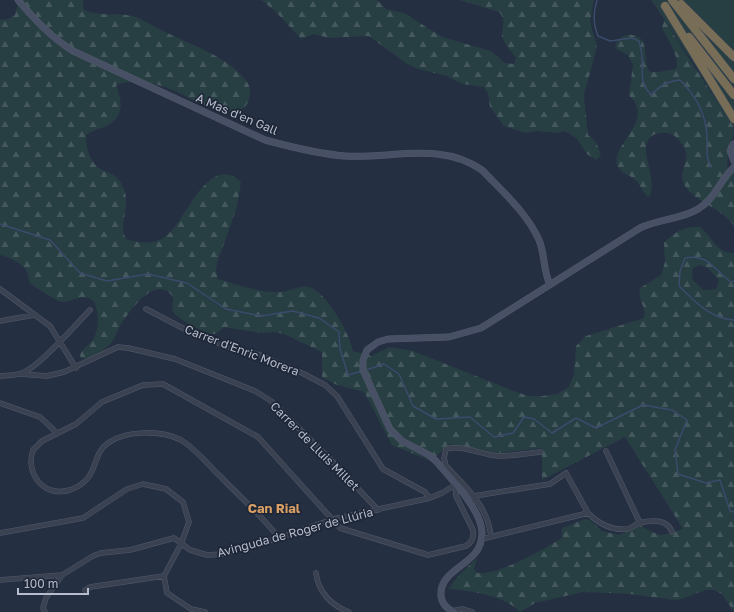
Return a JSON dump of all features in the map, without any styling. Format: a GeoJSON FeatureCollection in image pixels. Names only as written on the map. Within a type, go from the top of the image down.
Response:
{"type":"FeatureCollection","features":[{"type":"Feature","properties":{"kind":"highway"},"geometry":{"type":"LineString","coordinates":[[672,0],[734,80]]}},
{"type":"Feature","properties":{"kind":"highway"},"geometry":{"type":"LineString","coordinates":[[676,0],[734,57]]}},
{"type":"Feature","properties":{"kind":"highway"},"geometry":{"type":"LineString","coordinates":[[662,3],[734,95]]}},
{"type":"Feature","properties":{"kind":"highway"},"geometry":{"type":"LineString","coordinates":[[662,3],[734,119]]}},
{"type":"Feature","properties":{"kind":"main road","name":"A Mas d'en Gall"},"geometry":{"type":"LineString","coordinates":[[18,0],[41,26],[57,41],[73,51],[264,140],[298,148],[346,156],[444,154],[473,164],[487,175],[530,224],[540,241],[545,273],[550,285]]}},
{"type":"Feature","properties":{"kind":"main road"},"geometry":{"type":"LineString","coordinates":[[453,612],[442,602],[441,592],[443,585],[449,576],[472,557],[482,539],[481,526],[477,514],[455,484],[433,458],[402,441],[390,429],[364,370],[364,354],[374,344],[388,339],[449,338],[469,333],[486,325],[640,228],[657,220],[688,214],[698,209],[716,193],[728,172],[733,159],[730,151],[734,144]]}},
{"type":"Feature","properties":{"kind":"main road"},"geometry":{"type":"LineString","coordinates":[[728,172],[734,167]]}},
{"type":"Feature","properties":{"kind":"street"},"geometry":{"type":"LineString","coordinates":[[0,289],[50,326],[76,368]]}},
{"type":"Feature","properties":{"kind":"street","name":"Carrer d'Enric Morera"},"geometry":{"type":"LineString","coordinates":[[146,309],[194,334],[226,346],[260,355],[325,385],[337,396],[383,469],[426,492],[430,498]]}},
{"type":"Feature","properties":{"kind":"street"},"geometry":{"type":"LineString","coordinates":[[20,374],[31,367],[60,341],[90,310]]}},
{"type":"Feature","properties":{"kind":"street"},"geometry":{"type":"LineString","coordinates":[[0,321],[34,315]]}},
{"type":"Feature","properties":{"kind":"street","name":"Carrer de Lluis Millet"},"geometry":{"type":"LineString","coordinates":[[0,376],[20,374],[52,375],[76,368],[113,348],[123,347],[175,359],[255,391],[275,405],[329,458],[378,510]]}},
{"type":"Feature","properties":{"kind":"street"},"geometry":{"type":"LineString","coordinates":[[279,538],[193,449],[180,440],[168,436],[137,433],[114,438],[102,449],[93,472],[86,481],[65,491],[54,492],[37,482],[33,476],[32,454],[38,443],[76,424],[102,402],[143,385],[163,384],[258,437],[340,528],[428,554],[466,546],[471,543],[474,536],[473,530],[456,496],[455,484]]}},
{"type":"Feature","properties":{"kind":"street"},"geometry":{"type":"LineString","coordinates":[[0,403],[40,417],[58,433]]}},
{"type":"Feature","properties":{"kind":"street"},"geometry":{"type":"LineString","coordinates":[[491,537],[490,522],[482,506],[446,466],[444,458],[446,449],[454,447],[482,454],[501,456],[541,452]]}},
{"type":"Feature","properties":{"kind":"street"},"geometry":{"type":"LineString","coordinates":[[606,452],[640,523]]}},
{"type":"Feature","properties":{"kind":"street"},"geometry":{"type":"LineString","coordinates":[[474,496],[550,484],[566,473],[588,513],[605,526],[615,529],[630,529],[640,523],[656,520],[671,528],[672,532]]}},
{"type":"Feature","properties":{"kind":"street"},"geometry":{"type":"LineString","coordinates":[[0,533],[83,518],[127,489],[143,484],[166,489],[183,502],[189,522],[181,544],[164,576],[166,593],[191,609],[205,612]]}},
{"type":"Feature","properties":{"kind":"street","name":"Avinguda de Roger de Llúria"},"geometry":{"type":"LineString","coordinates":[[62,575],[100,553],[130,550],[174,538],[190,550],[218,555],[279,538],[333,520],[430,498],[442,493],[455,484]]}},
{"type":"Feature","properties":{"kind":"street"},"geometry":{"type":"LineString","coordinates":[[482,539],[588,513]]}},
{"type":"Feature","properties":{"kind":"street"},"geometry":{"type":"LineString","coordinates":[[316,573],[317,582],[330,603],[349,612]]}},
{"type":"Feature","properties":{"kind":"street"},"geometry":{"type":"LineString","coordinates":[[0,580],[62,575]]}},
{"type":"Feature","properties":{"kind":"street"},"geometry":{"type":"LineString","coordinates":[[45,612],[43,608],[46,598],[62,575]]}},
{"type":"Feature","properties":{"kind":"street"},"geometry":{"type":"LineString","coordinates":[[85,590],[164,576]]}},
{"type":"Feature","properties":{"kind":"street"},"geometry":{"type":"LineString","coordinates":[[453,612],[462,609],[472,612]]}},
{"type":"Feature","properties":{"kind":"green space"},"geometry":{"type":"Polygon","coordinates":[[[19,0],[83,0],[84,10],[96,13],[136,17],[207,51],[236,70],[247,82],[250,93],[249,99],[244,108],[235,112],[213,108],[158,85],[143,82],[128,82],[116,85],[121,102],[119,113],[117,118],[107,126],[86,135],[87,148],[90,157],[99,168],[119,180],[125,190],[126,205],[123,226],[124,233],[126,239],[136,242],[151,242],[165,237],[173,229],[198,193],[208,182],[218,176],[229,175],[241,182],[237,207],[217,263],[216,271],[218,279],[250,288],[274,292],[289,291],[299,287],[309,287],[316,290],[323,296],[336,314],[347,334],[353,351],[372,356],[389,347],[413,351],[529,396],[557,394],[569,387],[574,374],[576,346],[586,336],[644,318],[645,314],[639,292],[640,288],[661,275],[665,262],[664,243],[672,236],[685,228],[700,227],[718,247],[734,253],[734,612],[722,594],[714,590],[705,590],[682,599],[674,600],[630,594],[583,592],[535,603],[520,612],[514,606],[496,598],[476,592],[448,589],[460,574],[477,558],[474,569],[477,573],[486,573],[509,566],[562,538],[562,528],[585,519],[590,520],[602,531],[619,535],[641,526],[661,535],[683,529],[625,437],[542,480],[542,448],[499,453],[449,444],[431,461],[392,445],[364,392],[337,385],[322,377],[322,352],[284,334],[275,332],[261,333],[224,327],[214,334],[197,329],[174,313],[172,310],[173,297],[166,291],[159,289],[151,292],[136,304],[124,319],[109,345],[102,351],[82,359],[80,356],[81,352],[96,334],[98,319],[95,303],[86,297],[63,302],[58,301],[30,284],[27,272],[19,263],[0,255],[0,20],[8,19],[15,15],[19,0]],[[700,265],[693,268],[692,279],[703,290],[716,289],[719,280],[708,268],[700,265]]]}},
{"type":"Feature","properties":{"kind":"green space"},"geometry":{"type":"Polygon","coordinates":[[[261,0],[377,0],[386,9],[404,13],[442,37],[491,51],[505,63],[514,64],[516,58],[502,37],[503,18],[499,12],[460,0],[594,0],[590,22],[597,47],[584,95],[588,135],[596,142],[601,155],[596,160],[587,154],[577,139],[565,131],[557,133],[537,131],[526,133],[504,126],[490,107],[488,93],[484,87],[462,84],[447,76],[418,69],[407,64],[369,36],[329,38],[314,34],[301,39],[275,11],[261,0]]]}},
{"type":"Feature","properties":{"kind":"green space"},"geometry":{"type":"Polygon","coordinates":[[[651,0],[734,0],[734,129],[697,68],[651,0]]]}},
{"type":"Feature","properties":{"kind":"green space"},"geometry":{"type":"Polygon","coordinates":[[[664,20],[733,126],[734,135],[728,149],[727,168],[734,173],[734,226],[723,214],[689,192],[685,186],[682,180],[682,174],[686,152],[674,135],[660,133],[651,137],[647,143],[646,151],[652,181],[652,190],[648,197],[633,178],[620,170],[617,163],[617,155],[632,131],[638,114],[635,104],[629,95],[633,65],[628,55],[615,48],[616,43],[619,39],[625,36],[632,35],[638,37],[642,40],[644,45],[647,67],[650,72],[676,69],[677,60],[675,54],[662,28],[664,20]]]}},
{"type":"Feature","properties":{"kind":"waterway"},"geometry":{"type":"LineString","coordinates":[[597,0],[594,18],[598,36],[610,41],[632,38],[639,41],[642,55],[642,77],[644,85],[651,95],[664,84],[680,80],[696,100],[705,122],[707,156],[711,167]]}},
{"type":"Feature","properties":{"kind":"waterway"},"geometry":{"type":"LineString","coordinates":[[0,224],[50,240],[80,273],[107,281],[148,274],[187,283],[226,309],[261,316],[293,311],[319,318],[339,332],[340,349],[348,375],[362,371]]}},
{"type":"Feature","properties":{"kind":"waterway"},"geometry":{"type":"LineString","coordinates":[[734,281],[731,282],[705,260],[693,257],[685,258],[680,271],[679,286],[704,309],[718,317],[734,320]]}},
{"type":"Feature","properties":{"kind":"waterway"},"geometry":{"type":"LineString","coordinates":[[366,370],[384,364],[399,374],[413,406],[436,419],[470,417],[494,437],[513,433],[524,417],[534,419],[552,433],[576,418],[596,428],[643,405],[672,410],[687,420],[675,450],[678,474],[706,483],[720,480],[730,511],[734,512]]}},
{"type":"Feature","properties":{"kind":"district","name":"Can Rial"},"geometry":{"type":"Point","coordinates":[274,508]}}]}
